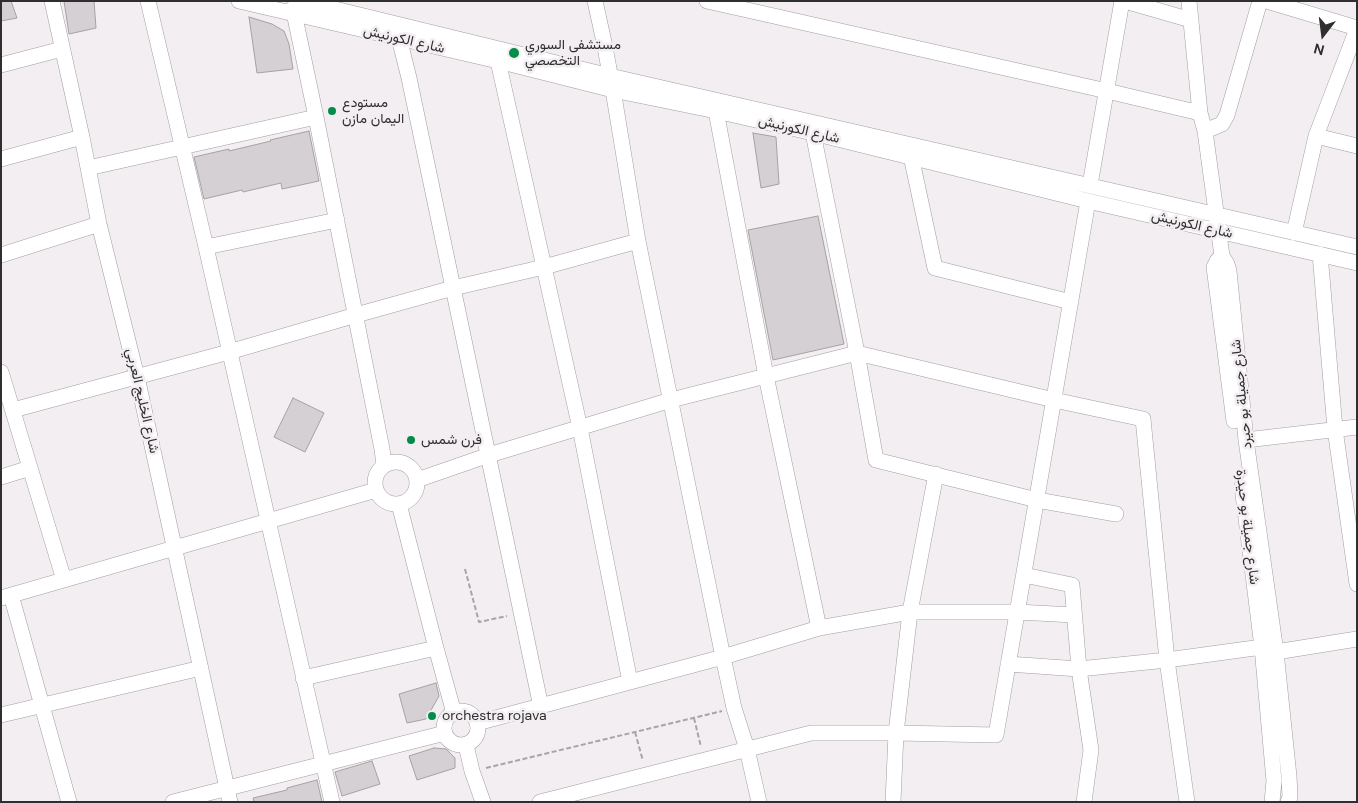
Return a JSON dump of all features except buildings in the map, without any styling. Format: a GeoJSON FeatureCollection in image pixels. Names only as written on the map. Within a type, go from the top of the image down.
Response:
{"type":"FeatureCollection","features":[{"type":"Feature","properties":{"kind":"street","name":"شارع الخليج العربي"},"geometry":{"type":"LineString","coordinates":[[52,1],[100,224],[137,377],[229,795]]}},
{"type":"Feature","properties":{"kind":"street"},"geometry":{"type":"LineString","coordinates":[[148,1],[332,802]]}},
{"type":"Feature","properties":{"kind":"street","name":"شارع الكورنيش"},"geometry":{"type":"LineString","coordinates":[[239,1],[293,8],[399,38],[498,62],[611,83],[1090,185],[1357,247]]}},
{"type":"Feature","properties":{"kind":"street","name":"شارع الكورنيش"},"geometry":{"type":"LineString","coordinates":[[302,1],[716,111],[911,156],[1088,201],[1357,263]]}},
{"type":"Feature","properties":{"kind":"street"},"geometry":{"type":"LineString","coordinates":[[594,1],[611,83],[638,241],[723,657],[734,708],[747,749],[759,802]]}},
{"type":"Feature","properties":{"kind":"street"},"geometry":{"type":"LineString","coordinates":[[707,1],[1200,113]]}},
{"type":"Feature","properties":{"kind":"street"},"geometry":{"type":"LineString","coordinates":[[1090,185],[1124,1],[1192,20]]}},
{"type":"Feature","properties":{"kind":"street","name":"شارع جميلة بو حيرد"},"geometry":{"type":"LineString","coordinates":[[1189,1],[1200,113],[1205,131],[1222,256],[1229,271],[1269,649],[1289,776],[1290,797],[1288,802]]}},
{"type":"Feature","properties":{"kind":"street"},"geometry":{"type":"LineString","coordinates":[[1205,131],[1222,124],[1227,115],[1260,1]]}},
{"type":"Feature","properties":{"kind":"street"},"geometry":{"type":"LineString","coordinates":[[1267,1],[1357,29],[1316,136],[1294,233]]}},
{"type":"Feature","properties":{"kind":"street"},"geometry":{"type":"LineString","coordinates":[[293,8],[356,315],[384,465]]}},
{"type":"Feature","properties":{"kind":"street"},"geometry":{"type":"LineString","coordinates":[[399,38],[489,454],[541,706]]}},
{"type":"Feature","properties":{"kind":"street"},"geometry":{"type":"LineString","coordinates":[[1,65],[62,49]]}},
{"type":"Feature","properties":{"kind":"street"},"geometry":{"type":"LineString","coordinates":[[498,62],[580,428],[630,682]]}},
{"type":"Feature","properties":{"kind":"street"},"geometry":{"type":"LineString","coordinates":[[716,111],[766,376],[819,628]]}},
{"type":"Feature","properties":{"kind":"street"},"geometry":{"type":"LineString","coordinates":[[88,168],[316,117]]}},
{"type":"Feature","properties":{"kind":"street"},"geometry":{"type":"LineString","coordinates":[[813,133],[857,353],[876,460],[1037,500],[1116,514]]}},
{"type":"Feature","properties":{"kind":"street"},"geometry":{"type":"LineString","coordinates":[[1316,136],[1357,146]]}},
{"type":"Feature","properties":{"kind":"street"},"geometry":{"type":"LineString","coordinates":[[1,160],[82,137]]}},
{"type":"Feature","properties":{"kind":"street"},"geometry":{"type":"LineString","coordinates":[[911,156],[935,268],[1071,302]]}},
{"type":"Feature","properties":{"kind":"street"},"geometry":{"type":"LineString","coordinates":[[540,802],[811,733],[996,735],[1088,201]]}},
{"type":"Feature","properties":{"kind":"street"},"geometry":{"type":"LineString","coordinates":[[206,247],[337,220]]}},
{"type":"Feature","properties":{"kind":"street"},"geometry":{"type":"LineString","coordinates":[[1,254],[100,224]]}},
{"type":"Feature","properties":{"kind":"street"},"geometry":{"type":"LineString","coordinates":[[13,410],[229,352],[453,288],[544,267],[638,241]]}},
{"type":"Feature","properties":{"kind":"street"},"geometry":{"type":"LineString","coordinates":[[1320,254],[1335,430],[1357,584]]}},
{"type":"Feature","properties":{"kind":"street","name":"شارع جميلة بو حيدرة"},"geometry":{"type":"LineString","coordinates":[[1222,256],[1214,267],[1269,649],[1274,781],[1272,802]]}},
{"type":"Feature","properties":{"kind":"street"},"geometry":{"type":"LineString","coordinates":[[417,480],[489,454],[671,400],[857,353],[1143,419],[1167,660],[1187,802]]}},
{"type":"Feature","properties":{"kind":"street"},"geometry":{"type":"LineString","coordinates":[[1,372],[64,580]]}},
{"type":"Feature","properties":{"kind":"street"},"geometry":{"type":"LineString","coordinates":[[1246,440],[1357,427]]}},
{"type":"Feature","properties":{"kind":"street"},"geometry":{"type":"LineString","coordinates":[[398,461],[411,467],[417,480],[415,493],[411,498],[399,504],[381,499],[374,481],[384,465],[398,461]]}},
{"type":"Feature","properties":{"kind":"street"},"geometry":{"type":"LineString","coordinates":[[1,477],[30,468]]}},
{"type":"Feature","properties":{"kind":"street"},"geometry":{"type":"LineString","coordinates":[[893,802],[896,733],[910,612],[936,474]]}},
{"type":"Feature","properties":{"kind":"street"},"geometry":{"type":"LineString","coordinates":[[69,802],[42,705],[6,596],[376,490]]}},
{"type":"Feature","properties":{"kind":"street"},"geometry":{"type":"LineString","coordinates":[[399,504],[454,713]]}},
{"type":"Feature","properties":{"kind":"street"},"geometry":{"type":"LineString","coordinates":[[1024,575],[1072,585],[1079,669],[1092,750],[1084,802]]}},
{"type":"Feature","properties":{"kind":"street"},"geometry":{"type":"LineString","coordinates":[[478,723],[723,657],[819,628],[910,612],[1018,612],[1074,615]]}},
{"type":"Feature","properties":{"kind":"street"},"geometry":{"type":"LineString","coordinates":[[1008,664],[1079,669],[1357,639]]}},
{"type":"Feature","properties":{"kind":"street"},"geometry":{"type":"LineString","coordinates":[[303,678],[436,648]]}},
{"type":"Feature","properties":{"kind":"street"},"geometry":{"type":"LineString","coordinates":[[1,715],[201,668]]}},
{"type":"Feature","properties":{"kind":"street"},"geometry":{"type":"LineString","coordinates":[[459,711],[470,713],[478,723],[476,737],[466,745],[453,743],[448,740],[445,733],[444,725],[446,720],[459,711]]}},
{"type":"Feature","properties":{"kind":"street"},"geometry":{"type":"LineString","coordinates":[[173,802],[229,795],[323,763],[445,733]]}},
{"type":"Feature","properties":{"kind":"street"},"geometry":{"type":"LineString","coordinates":[[466,745],[472,771],[483,802]]}},
{"type":"Feature","properties":{"kind":"path"},"geometry":{"type":"LineString","coordinates":[[464,569],[479,622],[522,612]]}},
{"type":"Feature","properties":{"kind":"path"},"geometry":{"type":"LineString","coordinates":[[472,771],[734,708]]}},
{"type":"Feature","properties":{"kind":"path"},"geometry":{"type":"LineString","coordinates":[[694,718],[705,760]]}},
{"type":"Feature","properties":{"kind":"path"},"geometry":{"type":"LineString","coordinates":[[634,732],[647,774]]}},
{"type":"Feature","properties":{"kind":"place","name":"مستشفى السوري التخصصي"},"geometry":{"type":"Point","coordinates":[514,53]}},
{"type":"Feature","properties":{"kind":"place","name":"مستودع اليمان مازن"},"geometry":{"type":"Point","coordinates":[332,111]}},
{"type":"Feature","properties":{"kind":"place","name":"فرن شمس"},"geometry":{"type":"Point","coordinates":[411,440]}},
{"type":"Feature","properties":{"kind":"place","name":"orchestra rojava"},"geometry":{"type":"Point","coordinates":[432,716]}}]}
